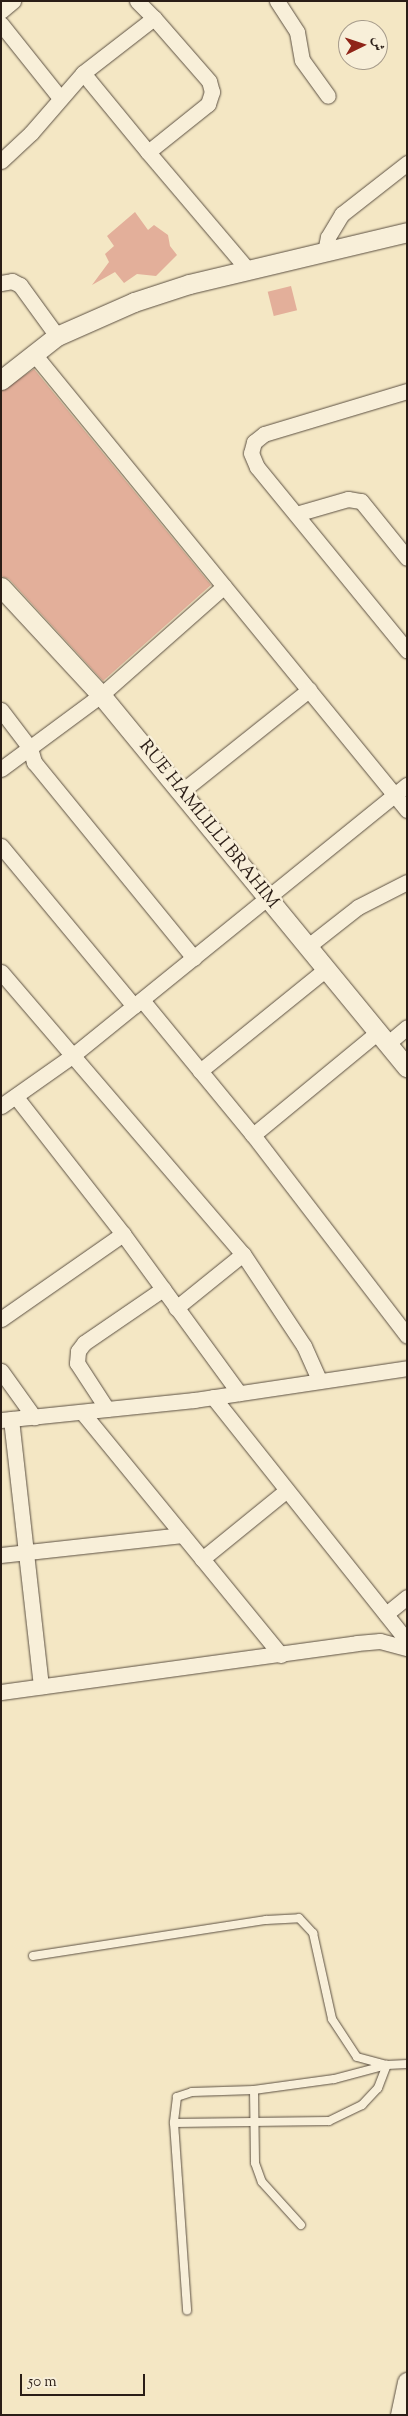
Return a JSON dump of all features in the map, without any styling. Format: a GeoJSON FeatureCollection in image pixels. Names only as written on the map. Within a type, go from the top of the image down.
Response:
{"type":"FeatureCollection","features":[{"type":"Feature","properties":{"kind":"street"},"geometry":{"type":"LineString","coordinates":[[1,11],[13,1]]}},
{"type":"Feature","properties":{"kind":"street"},"geometry":{"type":"LineString","coordinates":[[137,1],[209,81],[212,92],[208,104],[148,152]]}},
{"type":"Feature","properties":{"kind":"street"},"geometry":{"type":"LineString","coordinates":[[277,1],[297,32],[302,60],[328,96]]}},
{"type":"Feature","properties":{"kind":"street"},"geometry":{"type":"LineString","coordinates":[[1,161],[31,133],[83,74],[154,18]]}},
{"type":"Feature","properties":{"kind":"street"},"geometry":{"type":"LineString","coordinates":[[1,24],[60,98]]}},
{"type":"Feature","properties":{"kind":"street"},"geometry":{"type":"LineString","coordinates":[[83,74],[248,270]]}},
{"type":"Feature","properties":{"kind":"street"},"geometry":{"type":"LineString","coordinates":[[325,252],[328,237],[342,214],[407,163]]}},
{"type":"Feature","properties":{"kind":"street"},"geometry":{"type":"LineString","coordinates":[[1,380],[57,336],[134,302],[248,270],[407,232]]}},
{"type":"Feature","properties":{"kind":"street"},"geometry":{"type":"LineString","coordinates":[[1,283],[12,281],[20,286],[57,336]]}},
{"type":"Feature","properties":{"kind":"street"},"geometry":{"type":"LineString","coordinates":[[34,354],[407,810]]}},
{"type":"Feature","properties":{"kind":"street"},"geometry":{"type":"LineString","coordinates":[[407,391],[264,434],[254,442],[251,453],[257,468],[407,650]]}},
{"type":"Feature","properties":{"kind":"street"},"geometry":{"type":"LineString","coordinates":[[296,514],[348,499],[361,501],[407,558]]}},
{"type":"Feature","properties":{"kind":"street"},"geometry":{"type":"LineString","coordinates":[[1,769],[101,695],[224,586]]}},
{"type":"Feature","properties":{"kind":"street","name":"RUE HAMLILLI BRAHIM"},"geometry":{"type":"LineString","coordinates":[[1,587],[101,695],[407,1068]]}},
{"type":"Feature","properties":{"kind":"street"},"geometry":{"type":"LineString","coordinates":[[181,792],[309,690]]}},
{"type":"Feature","properties":{"kind":"street"},"geometry":{"type":"LineString","coordinates":[[1,710],[30,748],[34,762],[194,958]]}},
{"type":"Feature","properties":{"kind":"street"},"geometry":{"type":"LineString","coordinates":[[1,1106],[72,1056],[407,785]]}},
{"type":"Feature","properties":{"kind":"street"},"geometry":{"type":"LineString","coordinates":[[1,846],[200,1071],[253,1135],[407,1336]]}},
{"type":"Feature","properties":{"kind":"street"},"geometry":{"type":"LineString","coordinates":[[308,947],[358,907],[407,882]]}},
{"type":"Feature","properties":{"kind":"street"},"geometry":{"type":"LineString","coordinates":[[200,1071],[326,969]]}},
{"type":"Feature","properties":{"kind":"street"},"geometry":{"type":"LineString","coordinates":[[1,972],[243,1254],[304,1346],[319,1380]]}},
{"type":"Feature","properties":{"kind":"street"},"geometry":{"type":"LineString","coordinates":[[253,1135],[382,1038],[407,1027]]}},
{"type":"Feature","properties":{"kind":"street"},"geometry":{"type":"LineString","coordinates":[[16,1097],[123,1234],[239,1393]]}},
{"type":"Feature","properties":{"kind":"street"},"geometry":{"type":"LineString","coordinates":[[1,1319],[123,1234]]}},
{"type":"Feature","properties":{"kind":"street"},"geometry":{"type":"LineString","coordinates":[[176,1308],[243,1254]]}},
{"type":"Feature","properties":{"kind":"street"},"geometry":{"type":"LineString","coordinates":[[107,1409],[77,1363],[78,1352],[84,1343],[163,1289]]}},
{"type":"Feature","properties":{"kind":"street"},"geometry":{"type":"LineString","coordinates":[[41,1686],[27,1552],[6,1420],[213,1397],[407,1368]]}},
{"type":"Feature","properties":{"kind":"street"},"geometry":{"type":"LineString","coordinates":[[1,1372],[34,1417]]}},
{"type":"Feature","properties":{"kind":"street"},"geometry":{"type":"LineString","coordinates":[[213,1397],[407,1641]]}},
{"type":"Feature","properties":{"kind":"street"},"geometry":{"type":"LineString","coordinates":[[82,1412],[281,1656]]}},
{"type":"Feature","properties":{"kind":"street"},"geometry":{"type":"LineString","coordinates":[[202,1559],[286,1490]]}},
{"type":"Feature","properties":{"kind":"street"},"geometry":{"type":"LineString","coordinates":[[1,1555],[182,1535]]}},
{"type":"Feature","properties":{"kind":"street"},"geometry":{"type":"LineString","coordinates":[[386,1614],[407,1597]]}},
{"type":"Feature","properties":{"kind":"street"},"geometry":{"type":"LineString","coordinates":[[1,1692],[281,1656],[380,1641],[407,1648]]}},
{"type":"Feature","properties":{"kind":"street"},"geometry":{"type":"LineString","coordinates":[[400,2415],[407,2382]]}},
{"type":"Feature","properties":{"kind":"lane"},"geometry":{"type":"LineString","coordinates":[[34,1956],[266,1920],[299,1918],[312,1933],[332,2020],[357,2057],[386,2065]]}},
{"type":"Feature","properties":{"kind":"lane"},"geometry":{"type":"LineString","coordinates":[[187,2311],[174,2123],[177,2097],[192,2092],[254,2090],[334,2079],[386,2065],[407,2064]]}},
{"type":"Feature","properties":{"kind":"lane"},"geometry":{"type":"LineString","coordinates":[[174,2123],[255,2124],[329,2121],[362,2105],[378,2088],[386,2065]]}},
{"type":"Feature","properties":{"kind":"lane"},"geometry":{"type":"LineString","coordinates":[[254,2090],[255,2163],[262,2182],[301,2225]]}},
{"type":"Feature","properties":{"kind":"building"},"geometry":{"type":"Polygon","coordinates":[[[135,212],[148,230],[154,225],[168,235],[170,246],[177,255],[156,276],[137,274],[124,283],[115,272],[92,285],[109,262],[105,254],[114,246],[107,236],[135,212]]]}},
{"type":"Feature","properties":{"kind":"building"},"geometry":{"type":"Polygon","coordinates":[[[291,286],[297,310],[274,316],[268,292],[291,286]]]}},
{"type":"Feature","properties":{"kind":"building"},"geometry":{"type":"Polygon","coordinates":[[[34,369],[211,585],[103,681],[9,579],[1,576],[1,391],[34,369]]]}}]}
